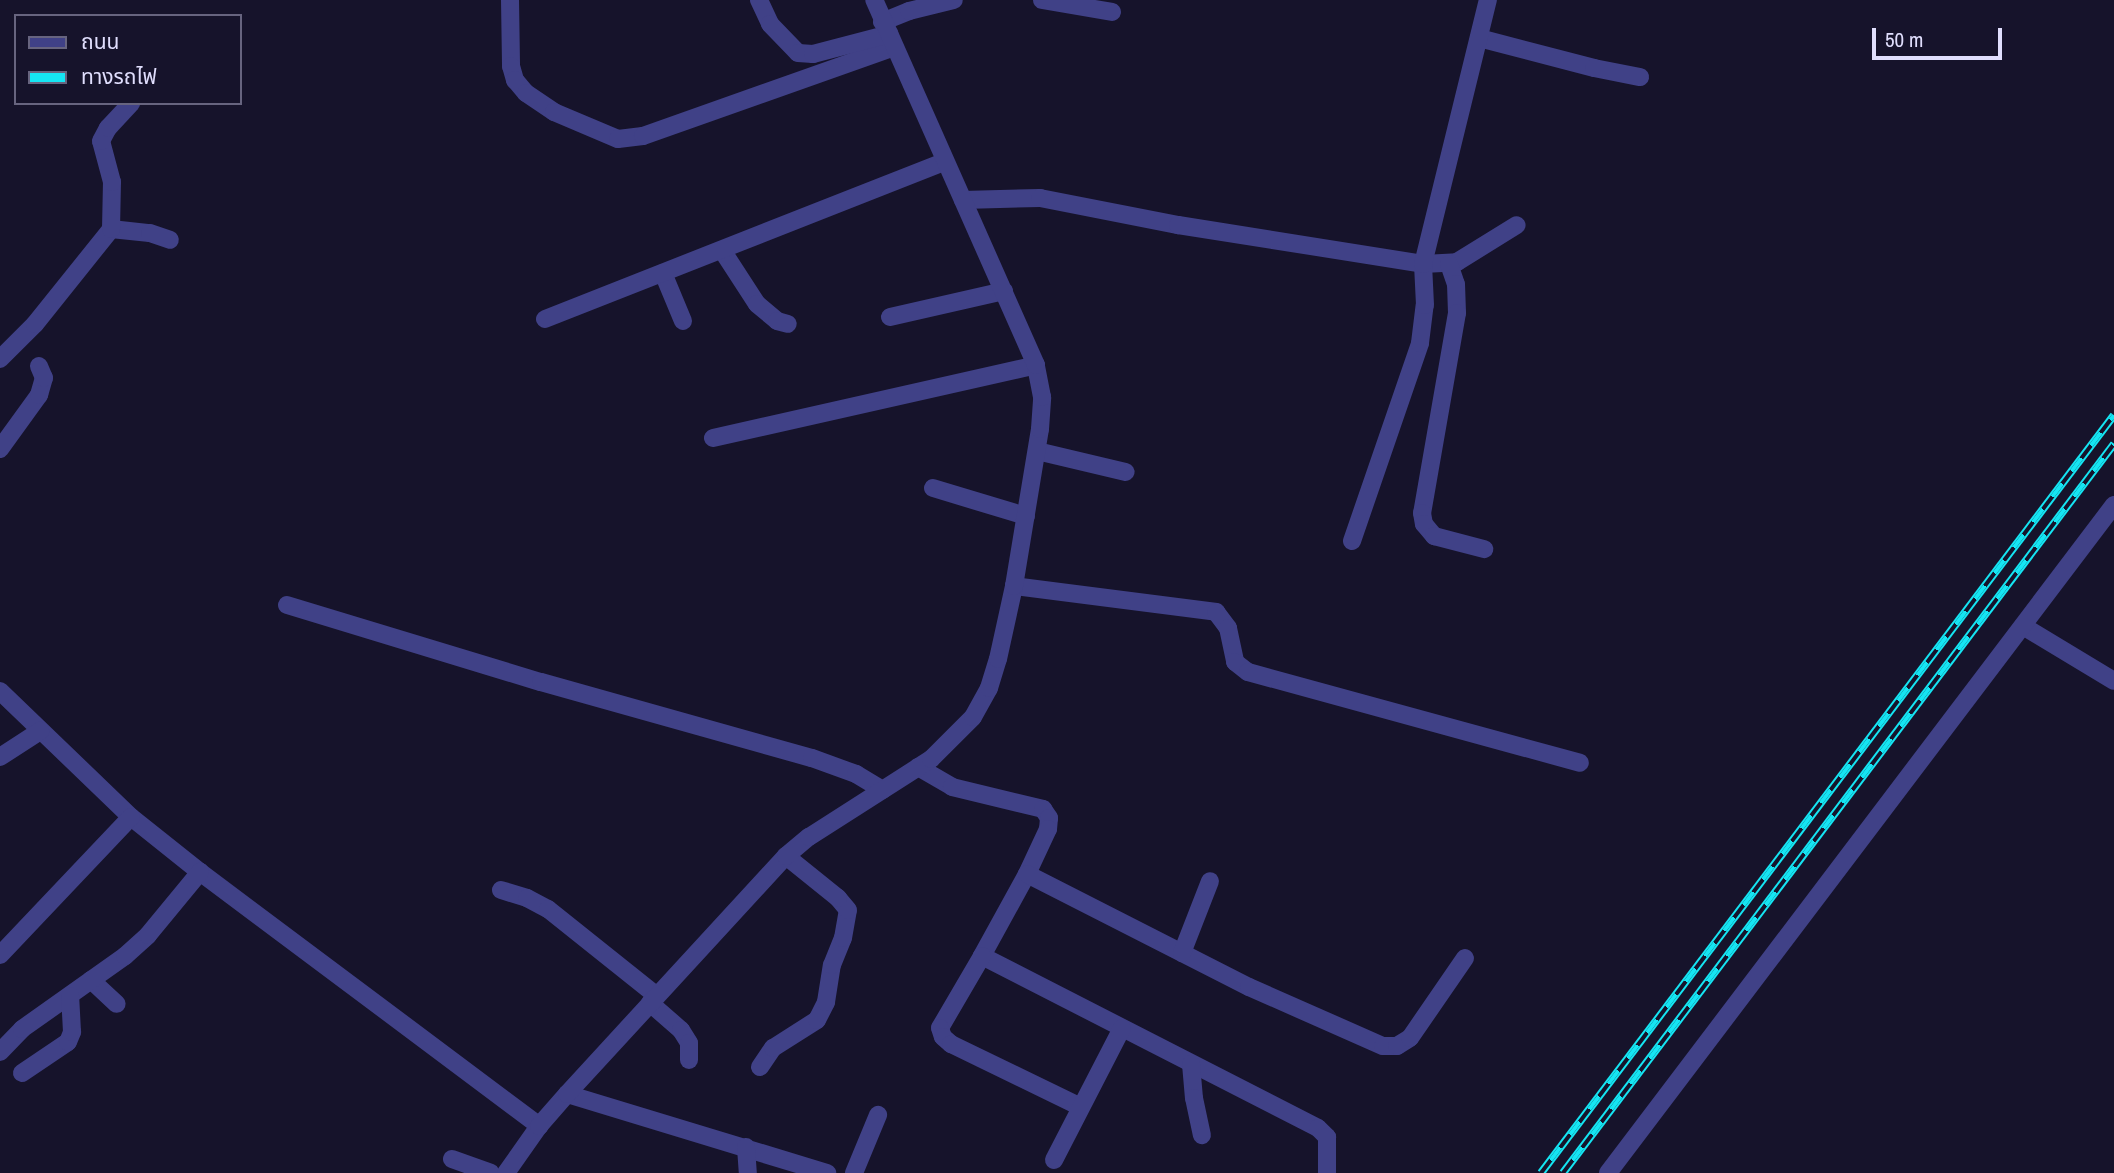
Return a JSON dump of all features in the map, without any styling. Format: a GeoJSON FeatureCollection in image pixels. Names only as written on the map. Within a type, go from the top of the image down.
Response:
{"type":"FeatureCollection","features":[{"type":"Feature","properties":{"kind":"street"},"geometry":{"type":"LineString","coordinates":[[510,0],[511,66],[515,80],[526,93],[554,112],[618,139],[643,136],[889,34],[909,10],[954,0]]}},
{"type":"Feature","properties":{"kind":"street"},"geometry":{"type":"LineString","coordinates":[[759,0],[770,24],[798,53],[813,54],[889,34]]}},
{"type":"Feature","properties":{"kind":"street"},"geometry":{"type":"LineString","coordinates":[[506,1173],[539,1126],[786,856],[809,837],[918,767],[973,717],[989,688],[1014,586],[1037,451],[1042,397],[1036,365],[874,0]]}},
{"type":"Feature","properties":{"kind":"street"},"geometry":{"type":"LineString","coordinates":[[1042,0],[1112,12]]}},
{"type":"Feature","properties":{"kind":"street"},"geometry":{"type":"LineString","coordinates":[[1352,541],[1420,343],[1425,305],[1423,264],[1488,0]]}},
{"type":"Feature","properties":{"kind":"street"},"geometry":{"type":"LineString","coordinates":[[1479,38],[1640,77]]}},
{"type":"Feature","properties":{"kind":"street"},"geometry":{"type":"LineString","coordinates":[[0,359],[35,324],[111,229],[112,182],[101,141],[108,128],[129,105]]}},
{"type":"Feature","properties":{"kind":"street"},"geometry":{"type":"LineString","coordinates":[[545,319],[944,162]]}},
{"type":"Feature","properties":{"kind":"street"},"geometry":{"type":"LineString","coordinates":[[963,200],[1040,198],[1178,225],[1423,264],[1449,264],[1469,256],[1517,225]]}},
{"type":"Feature","properties":{"kind":"street"},"geometry":{"type":"LineString","coordinates":[[111,229],[150,233],[170,240]]}},
{"type":"Feature","properties":{"kind":"street"},"geometry":{"type":"LineString","coordinates":[[722,250],[757,304],[777,321],[788,324]]}},
{"type":"Feature","properties":{"kind":"street"},"geometry":{"type":"LineString","coordinates":[[1449,264],[1456,284],[1457,313],[1422,513],[1424,524],[1434,536],[1484,549]]}},
{"type":"Feature","properties":{"kind":"street"},"geometry":{"type":"LineString","coordinates":[[663,273],[683,321]]}},
{"type":"Feature","properties":{"kind":"street"},"geometry":{"type":"LineString","coordinates":[[890,317],[1004,291]]}},
{"type":"Feature","properties":{"kind":"street"},"geometry":{"type":"LineString","coordinates":[[713,438],[1036,365]]}},
{"type":"Feature","properties":{"kind":"street"},"geometry":{"type":"LineString","coordinates":[[0,449],[39,395],[44,378],[39,366]]}},
{"type":"Feature","properties":{"kind":"street"},"geometry":{"type":"LineString","coordinates":[[1037,451],[1126,472]]}},
{"type":"Feature","properties":{"kind":"street"},"geometry":{"type":"LineString","coordinates":[[933,488],[1026,516]]}},
{"type":"Feature","properties":{"kind":"street"},"geometry":{"type":"LineString","coordinates":[[1608,1173],[2114,505]]}},
{"type":"Feature","properties":{"kind":"street"},"geometry":{"type":"LineString","coordinates":[[1014,586],[1216,612],[1228,628],[1235,662],[1248,672],[1580,763]]}},
{"type":"Feature","properties":{"kind":"street"},"geometry":{"type":"LineString","coordinates":[[287,605],[541,682],[812,758],[856,774],[883,790]]}},
{"type":"Feature","properties":{"kind":"street"},"geometry":{"type":"LineString","coordinates":[[2023,626],[2114,681]]}},
{"type":"Feature","properties":{"kind":"street"},"geometry":{"type":"LineString","coordinates":[[0,691],[131,817],[200,872],[539,1126]]}},
{"type":"Feature","properties":{"kind":"street"},"geometry":{"type":"LineString","coordinates":[[0,757],[40,731]]}},
{"type":"Feature","properties":{"kind":"street"},"geometry":{"type":"LineString","coordinates":[[918,767],[952,787],[1043,809],[1049,818],[1048,829],[1027,874],[940,1028],[943,1037],[951,1044],[1081,1107]]}},
{"type":"Feature","properties":{"kind":"street"},"geometry":{"type":"LineString","coordinates":[[0,955],[131,817]]}},
{"type":"Feature","properties":{"kind":"street"},"geometry":{"type":"LineString","coordinates":[[760,1067],[773,1048],[817,1020],[826,1002],[832,965],[843,938],[848,910],[838,898],[786,856]]}},
{"type":"Feature","properties":{"kind":"street"},"geometry":{"type":"LineString","coordinates":[[0,1052],[22,1029],[70,996],[148,934],[200,872]]}},
{"type":"Feature","properties":{"kind":"street"},"geometry":{"type":"LineString","coordinates":[[1027,874],[1249,987],[1384,1046],[1397,1046],[1410,1038],[1465,958]]}},
{"type":"Feature","properties":{"kind":"street"},"geometry":{"type":"LineString","coordinates":[[1182,953],[1210,881]]}},
{"type":"Feature","properties":{"kind":"street"},"geometry":{"type":"LineString","coordinates":[[501,890],[527,898],[548,909],[653,1000],[681,1030],[689,1043],[689,1060]]}},
{"type":"Feature","properties":{"kind":"street"},"geometry":{"type":"LineString","coordinates":[[982,956],[1318,1128],[1327,1137],[1327,1173]]}},
{"type":"Feature","properties":{"kind":"street"},"geometry":{"type":"LineString","coordinates":[[91,980],[117,1003]]}},
{"type":"Feature","properties":{"kind":"street"},"geometry":{"type":"LineString","coordinates":[[22,1073],[68,1042],[72,1032],[70,996]]}},
{"type":"Feature","properties":{"kind":"street"},"geometry":{"type":"LineString","coordinates":[[1054,1160],[1122,1028]]}},
{"type":"Feature","properties":{"kind":"street"},"geometry":{"type":"LineString","coordinates":[[1191,1064],[1194,1098],[1202,1135]]}},
{"type":"Feature","properties":{"kind":"street"},"geometry":{"type":"LineString","coordinates":[[568,1094],[827,1173]]}},
{"type":"Feature","properties":{"kind":"street"},"geometry":{"type":"LineString","coordinates":[[854,1173],[878,1115]]}},
{"type":"Feature","properties":{"kind":"street"},"geometry":{"type":"LineString","coordinates":[[746,1147],[748,1173]]}},
{"type":"Feature","properties":{"kind":"street"},"geometry":{"type":"LineString","coordinates":[[452,1159],[491,1173]]}},
{"type":"Feature","properties":{"kind":"railway"},"geometry":{"type":"LineString","coordinates":[[1541,1173],[2114,415]]}},
{"type":"Feature","properties":{"kind":"railway"},"geometry":{"type":"LineString","coordinates":[[1563,1173],[2114,444]]}}]}
